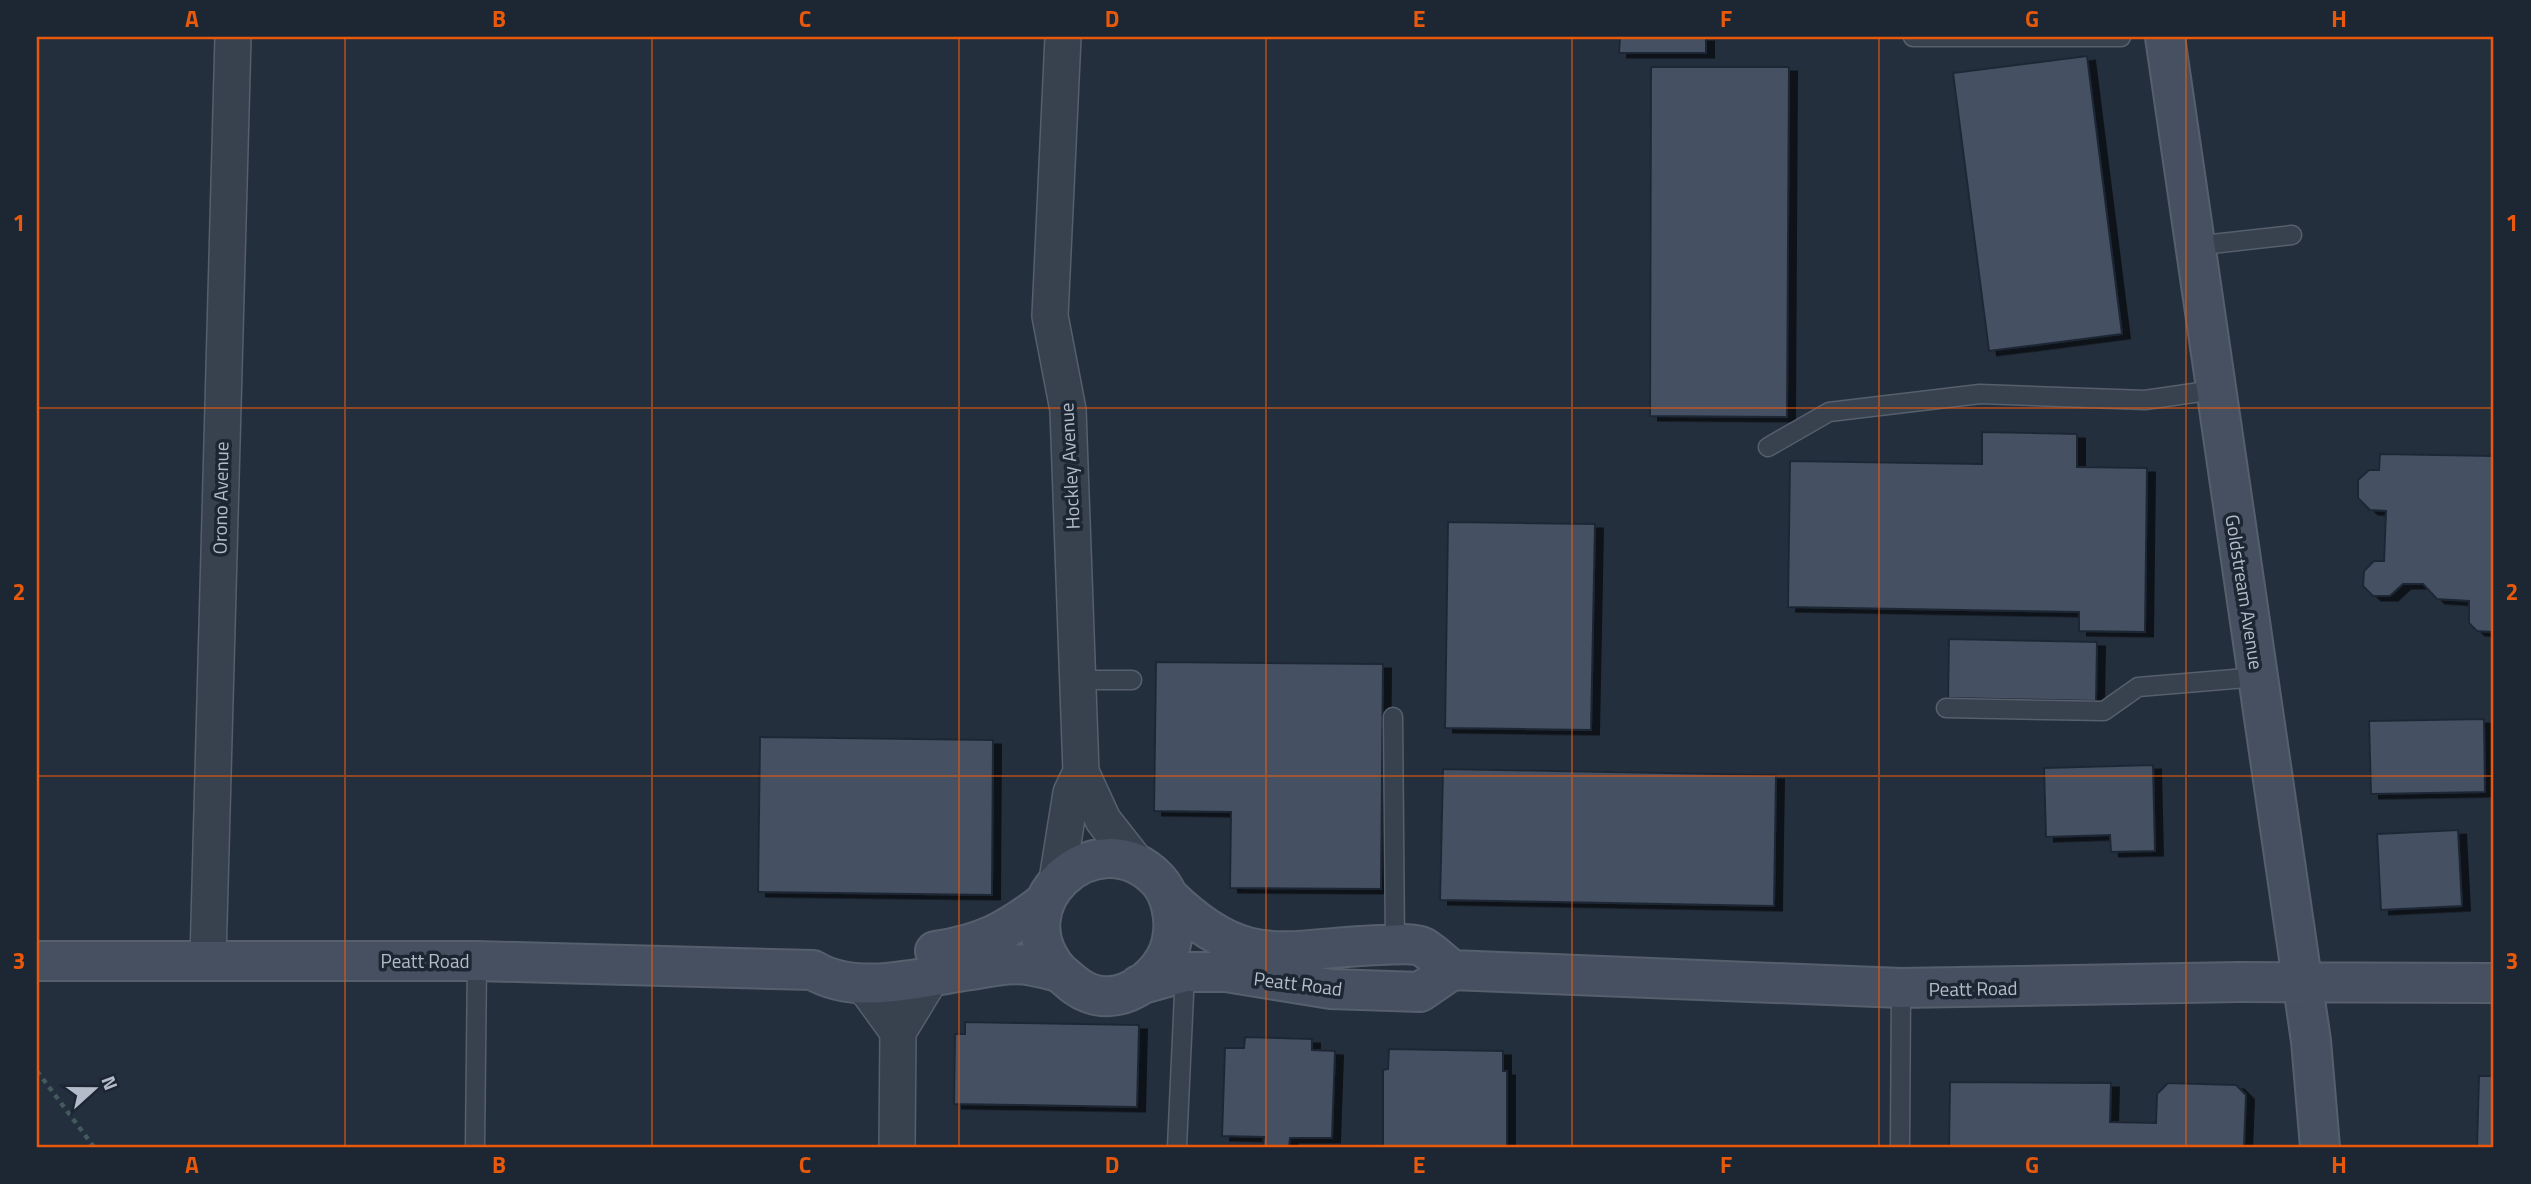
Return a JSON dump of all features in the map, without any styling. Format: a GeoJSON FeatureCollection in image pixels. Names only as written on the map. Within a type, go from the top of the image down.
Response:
{"type":"FeatureCollection","features":[{"type":"Feature","properties":{"kind":"street","name":"Orono Avenue"},"geometry":{"type":"LineString","coordinates":[[208,959],[233,37]]}},
{"type":"Feature","properties":{"kind":"street","name":"Hockley Avenue"},"geometry":{"type":"LineString","coordinates":[[1063,37],[1050,316],[1068,410],[1081,772],[1103,820],[1139,866]]}},
{"type":"Feature","properties":{"kind":"street","name":"Goldstream Avenue"},"geometry":{"type":"LineString","coordinates":[[2165,37],[2214,390],[2303,983],[2320,1147]]}},
{"type":"Feature","properties":{"kind":"street","name":"Hockley Avenue"},"geometry":{"type":"LineString","coordinates":[[1051,891],[1071,793],[1081,772]]}},
{"type":"Feature","properties":{"kind":"street","name":"Peatt Road"},"geometry":{"type":"LineString","coordinates":[[813,970],[826,961],[844,957],[896,956],[972,945],[1006,931],[1076,866],[1094,860],[1139,866],[1159,881],[1168,896],[1203,928],[1267,952],[1420,946],[1452,970],[1901,988],[2494,983]]}},
{"type":"Feature","properties":{"kind":"street","name":"Peatt Road"},"geometry":{"type":"LineString","coordinates":[[1051,891],[1041,928],[1044,948],[1061,974]]}},
{"type":"Feature","properties":{"kind":"street","name":"Peatt Road"},"geometry":{"type":"LineString","coordinates":[[1139,985],[1156,973],[1170,949],[1172,915],[1168,896]]}},
{"type":"Feature","properties":{"kind":"street","name":"Peatt Road"},"geometry":{"type":"LineString","coordinates":[[37,961],[477,961],[813,970],[827,978],[857,982],[932,976],[1018,963],[1061,974],[1091,994],[1119,994],[1139,985],[1185,972],[1226,972],[1331,989],[1420,992],[1452,970]]}},
{"type":"Feature","properties":{"kind":"street"},"geometry":{"type":"LineString","coordinates":[[897,1147],[898,1032],[932,976]]}},
{"type":"Feature","properties":{"kind":"street"},"geometry":{"type":"LineString","coordinates":[[857,982],[869,992],[898,1032]]}},
{"type":"Feature","properties":{"kind":"lane"},"geometry":{"type":"LineString","coordinates":[[1913,37],[2121,37]]}},
{"type":"Feature","properties":{"kind":"lane"},"geometry":{"type":"LineString","coordinates":[[2194,246],[2292,235]]}},
{"type":"Feature","properties":{"kind":"lane"},"geometry":{"type":"LineString","coordinates":[[1768,447],[1829,412],[1980,394],[2146,400],[2214,390]]}},
{"type":"Feature","properties":{"kind":"lane"},"geometry":{"type":"LineString","coordinates":[[1946,708],[2104,711],[2138,687],[2258,677]]}},
{"type":"Feature","properties":{"kind":"lane"},"geometry":{"type":"LineString","coordinates":[[1076,680],[1132,680]]}},
{"type":"Feature","properties":{"kind":"lane"},"geometry":{"type":"LineString","coordinates":[[1393,717],[1395,945]]}},
{"type":"Feature","properties":{"kind":"lane"},"geometry":{"type":"LineString","coordinates":[[475,1147],[477,961]]}},
{"type":"Feature","properties":{"kind":"lane"},"geometry":{"type":"LineString","coordinates":[[1177,1147],[1185,972]]}},
{"type":"Feature","properties":{"kind":"lane"},"geometry":{"type":"LineString","coordinates":[[1900,1147],[1901,988]]}},
{"type":"Feature","properties":{"kind":"path"},"geometry":{"type":"LineString","coordinates":[[37,1071],[94,1147]]}},
{"type":"Feature","properties":{"kind":"building"},"geometry":{"type":"Polygon","coordinates":[[[1620,37],[1706,37],[1706,53],[1619,53],[1620,37]]]}},
{"type":"Feature","properties":{"kind":"building"},"geometry":{"type":"Polygon","coordinates":[[[2087,56],[2122,334],[1989,351],[1953,73],[2087,56]]]}},
{"type":"Feature","properties":{"kind":"building"},"geometry":{"type":"Polygon","coordinates":[[[1651,67],[1789,67],[1787,417],[1650,416],[1651,67]]]}},
{"type":"Feature","properties":{"kind":"building"},"geometry":{"type":"Polygon","coordinates":[[[1982,432],[2077,434],[2077,467],[2147,468],[2145,632],[2079,631],[2079,612],[1788,607],[1790,461],[1982,464],[1982,432]]]}},
{"type":"Feature","properties":{"kind":"building"},"geometry":{"type":"Polygon","coordinates":[[[2380,454],[2494,456],[2494,632],[2477,631],[2469,623],[2469,601],[2437,599],[2423,584],[2403,584],[2390,596],[2373,596],[2363,586],[2364,571],[2374,561],[2384,561],[2386,511],[2370,510],[2358,498],[2358,480],[2369,470],[2379,470],[2380,454]]]}},
{"type":"Feature","properties":{"kind":"building"},"geometry":{"type":"Polygon","coordinates":[[[1448,522],[1595,524],[1591,730],[1445,728],[1448,522]]]}},
{"type":"Feature","properties":{"kind":"building"},"geometry":{"type":"Polygon","coordinates":[[[1949,639],[2097,642],[2096,701],[1948,698],[1949,639]]]}},
{"type":"Feature","properties":{"kind":"building"},"geometry":{"type":"Polygon","coordinates":[[[1156,662],[1383,664],[1381,889],[1230,888],[1231,812],[1154,811],[1156,662]]]}},
{"type":"Feature","properties":{"kind":"building"},"geometry":{"type":"Polygon","coordinates":[[[2484,719],[2485,792],[2371,794],[2369,721],[2484,719]]]}},
{"type":"Feature","properties":{"kind":"building"},"geometry":{"type":"Polygon","coordinates":[[[760,737],[993,740],[992,895],[758,892],[760,737]]]}},
{"type":"Feature","properties":{"kind":"building"},"geometry":{"type":"Polygon","coordinates":[[[2153,765],[2155,851],[2111,852],[2110,835],[2046,837],[2044,768],[2153,765]]]}},
{"type":"Feature","properties":{"kind":"building"},"geometry":{"type":"Polygon","coordinates":[[[1443,769],[1776,775],[1774,906],[1440,900],[1443,769]]]}},
{"type":"Feature","properties":{"kind":"building"},"geometry":{"type":"Polygon","coordinates":[[[2458,830],[2462,906],[2381,910],[2377,834],[2458,830]]]}},
{"type":"Feature","properties":{"kind":"building"},"geometry":{"type":"Polygon","coordinates":[[[965,1022],[1139,1025],[1137,1107],[954,1104],[955,1034],[965,1034],[965,1022]]]}},
{"type":"Feature","properties":{"kind":"building"},"geometry":{"type":"Polygon","coordinates":[[[1245,1037],[1312,1039],[1312,1050],[1335,1051],[1332,1138],[1290,1138],[1289,1147],[1263,1147],[1264,1137],[1222,1136],[1225,1048],[1244,1048],[1245,1037]]]}},
{"type":"Feature","properties":{"kind":"building"},"geometry":{"type":"Polygon","coordinates":[[[1389,1049],[1503,1051],[1503,1071],[1507,1071],[1507,1147],[1383,1147],[1383,1070],[1388,1069],[1389,1049]]]}},
{"type":"Feature","properties":{"kind":"building"},"geometry":{"type":"Polygon","coordinates":[[[2479,1076],[2494,1076],[2494,1147],[2477,1147],[2479,1076]]]}},
{"type":"Feature","properties":{"kind":"building"},"geometry":{"type":"Polygon","coordinates":[[[1950,1082],[2111,1083],[2110,1122],[2156,1123],[2157,1094],[2168,1083],[2236,1085],[2246,1095],[2244,1147],[1949,1147],[1950,1082]]]}}]}
